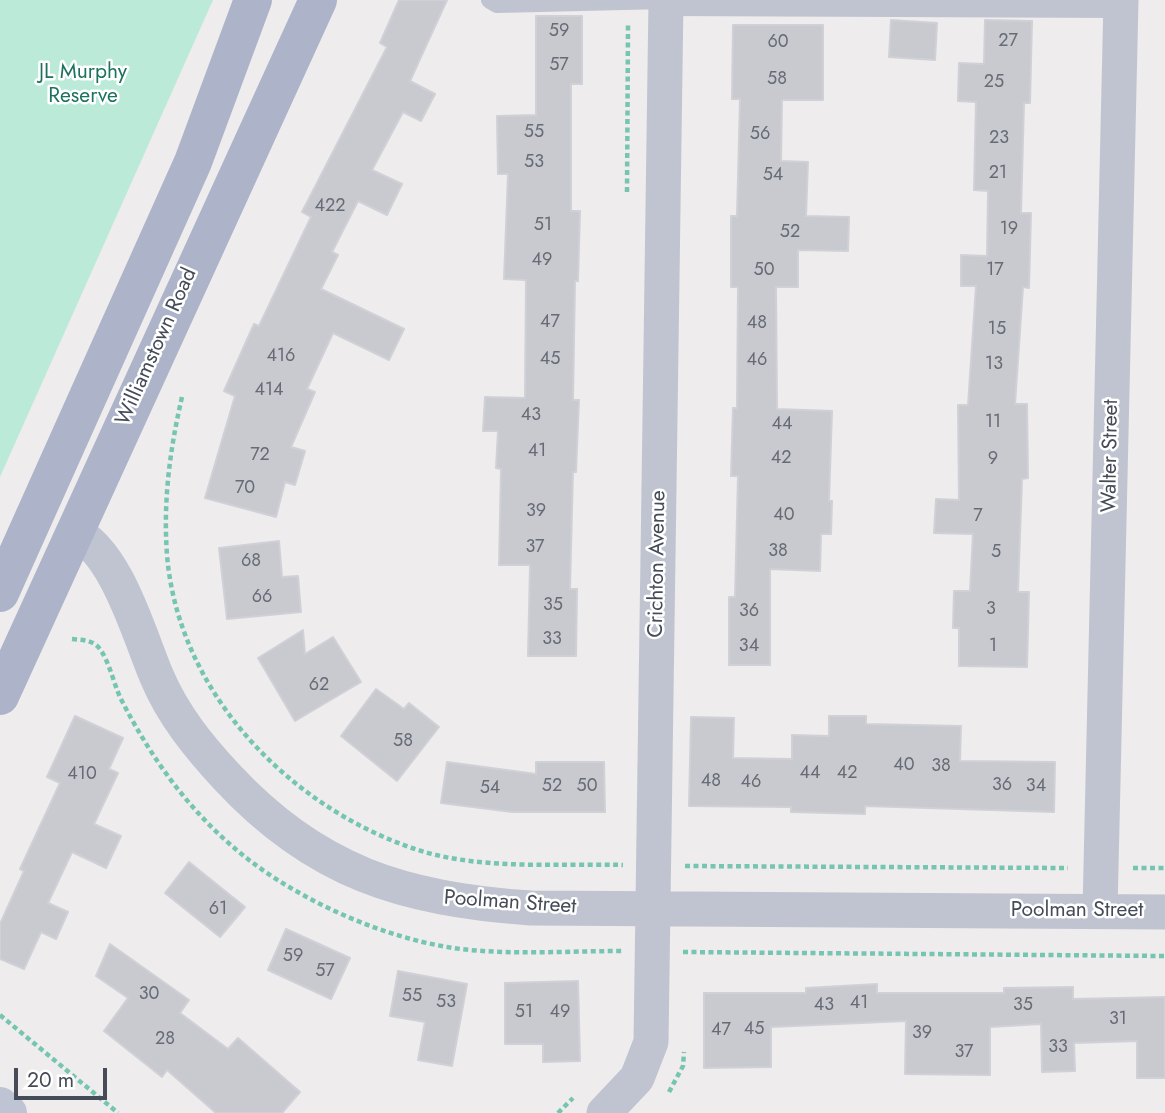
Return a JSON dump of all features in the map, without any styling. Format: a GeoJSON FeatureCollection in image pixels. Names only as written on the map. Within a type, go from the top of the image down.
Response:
{"type":"FeatureCollection","features":[{"type":"Feature","properties":{"kind":"main road","name":"Williamstown Road"},"geometry":{"type":"LineString","coordinates":[[0,593],[199,147],[254,0]]}},
{"type":"Feature","properties":{"kind":"main road","name":"Williamstown Road"},"geometry":{"type":"LineString","coordinates":[[0,696],[318,0]]}},
{"type":"Feature","properties":{"kind":"main road","name":"Poolman Street"},"geometry":{"type":"LineString","coordinates":[[37,515],[74,532]]}},
{"type":"Feature","properties":{"kind":"street","name":"Crichton Avenue"},"geometry":{"type":"LineString","coordinates":[[593,1101],[637,1078],[651,1042],[637,909],[637,865],[666,2]]}},
{"type":"Feature","properties":{"kind":"street","name":"Walter Street"},"geometry":{"type":"LineString","coordinates":[[1100,911],[1121,5]]}},
{"type":"Feature","properties":{"kind":"street","name":"Poolman Street"},"geometry":{"type":"LineString","coordinates":[[74,532],[88,540],[110,570],[158,680],[200,748],[265,815],[293,838],[334,863],[420,895],[468,904],[637,909],[1165,912]]}},
{"type":"Feature","properties":{"kind":"street"},"geometry":{"type":"LineString","coordinates":[[0,1106],[8,1113]]}},
{"type":"Feature","properties":{"kind":"lane"},"geometry":{"type":"LineString","coordinates":[[490,0],[498,4],[666,2],[1121,5]]}},
{"type":"Feature","properties":{"kind":"path"},"geometry":{"type":"LineString","coordinates":[[627,205],[628,2]]}},
{"type":"Feature","properties":{"kind":"path"},"geometry":{"type":"LineString","coordinates":[[182,397],[172,444],[166,495],[167,557],[177,607],[195,660],[227,711],[263,757],[341,816],[413,849],[471,861],[637,865],[1165,868]]}},
{"type":"Feature","properties":{"kind":"path"},"geometry":{"type":"LineString","coordinates":[[620,964],[637,909],[637,865],[621,851]]}},
{"type":"Feature","properties":{"kind":"path"},"geometry":{"type":"LineString","coordinates":[[0,1015],[118,1113]]}},
{"type":"Feature","properties":{"kind":"path"},"geometry":{"type":"LineString","coordinates":[[558,1113],[593,1101]]}},
{"type":"Feature","properties":{"kind":"green space","name":"JL Murphy Reserve"},"geometry":{"type":"Polygon","coordinates":[[[0,0],[213,0],[0,477],[0,0]]]}},
{"type":"Feature","properties":{"kind":"building"},"geometry":{"type":"Polygon","coordinates":[[[399,0],[447,0],[410,81],[435,94],[421,121],[403,112],[372,170],[402,184],[387,215],[358,201],[332,252],[338,255],[321,289],[404,329],[389,360],[333,333],[307,389],[315,392],[291,447],[305,451],[295,485],[285,482],[276,517],[205,498],[235,396],[224,391],[254,324],[259,326],[311,217],[302,212],[387,47],[380,43],[399,0]]]}},
{"type":"Feature","properties":{"kind":"building"},"geometry":{"type":"Polygon","coordinates":[[[536,16],[582,16],[582,84],[571,84],[571,211],[580,211],[578,281],[575,281],[573,400],[579,400],[576,472],[573,472],[570,589],[577,589],[576,656],[528,656],[530,565],[499,565],[501,469],[496,468],[498,431],[483,431],[485,397],[525,398],[526,280],[504,279],[508,174],[498,174],[497,116],[536,115],[536,16]]]}},
{"type":"Feature","properties":{"kind":"building"},"geometry":{"type":"Polygon","coordinates":[[[891,20],[937,23],[935,60],[889,57],[891,20]]]}},
{"type":"Feature","properties":{"kind":"building"},"geometry":{"type":"Polygon","coordinates":[[[985,20],[1032,21],[1030,103],[1024,103],[1021,213],[1031,213],[1029,288],[1023,287],[1015,404],[1027,404],[1028,478],[1022,479],[1018,592],[1029,592],[1027,667],[959,666],[959,628],[953,628],[954,591],[970,591],[973,534],[934,533],[936,499],[959,500],[958,405],[968,405],[976,286],[961,286],[961,255],[987,256],[988,191],[974,190],[976,102],[958,101],[959,63],[984,64],[985,20]]]}},
{"type":"Feature","properties":{"kind":"building"},"geometry":{"type":"Polygon","coordinates":[[[733,25],[823,25],[823,100],[782,100],[781,161],[808,162],[806,216],[849,217],[848,251],[798,250],[798,287],[776,287],[777,409],[832,411],[829,501],[832,501],[831,534],[821,534],[820,571],[770,569],[770,665],[729,665],[729,597],[735,597],[738,476],[731,476],[733,408],[737,408],[738,287],[731,287],[731,216],[737,216],[740,99],[732,99],[733,25]]]}},
{"type":"Feature","properties":{"kind":"building"},"geometry":{"type":"Polygon","coordinates":[[[279,541],[282,577],[298,576],[301,612],[227,619],[219,548],[279,541]]]}},
{"type":"Feature","properties":{"kind":"building"},"geometry":{"type":"Polygon","coordinates":[[[303,630],[305,654],[333,637],[361,682],[295,721],[258,658],[303,630]]]}},
{"type":"Feature","properties":{"kind":"building"},"geometry":{"type":"Polygon","coordinates":[[[376,689],[404,709],[409,703],[439,727],[397,781],[341,736],[376,689]]]}},
{"type":"Feature","properties":{"kind":"building"},"geometry":{"type":"Polygon","coordinates":[[[75,716],[123,738],[109,769],[118,773],[94,824],[121,836],[106,868],[72,852],[48,903],[68,912],[56,939],[41,932],[24,969],[0,959],[0,924],[24,871],[20,869],[60,783],[47,777],[75,716]]]}},
{"type":"Feature","properties":{"kind":"building"},"geometry":{"type":"Polygon","coordinates":[[[829,716],[866,716],[866,724],[961,726],[960,761],[1055,762],[1054,812],[865,806],[865,814],[791,812],[791,807],[689,806],[691,717],[734,718],[733,758],[792,759],[792,735],[829,736],[829,716]]]}},
{"type":"Feature","properties":{"kind":"building"},"geometry":{"type":"Polygon","coordinates":[[[447,762],[536,774],[536,762],[604,762],[605,812],[512,812],[441,803],[447,762]]]}},
{"type":"Feature","properties":{"kind":"building"},"geometry":{"type":"Polygon","coordinates":[[[189,862],[245,907],[220,937],[165,893],[189,862]]]}},
{"type":"Feature","properties":{"kind":"building"},"geometry":{"type":"Polygon","coordinates":[[[286,929],[350,958],[331,999],[268,970],[286,929]]]}},
{"type":"Feature","properties":{"kind":"building"},"geometry":{"type":"Polygon","coordinates":[[[110,944],[189,1000],[180,1013],[228,1049],[238,1038],[300,1092],[282,1113],[216,1113],[167,1070],[162,1077],[104,1031],[128,998],[96,976],[110,944]]]}},
{"type":"Feature","properties":{"kind":"building"},"geometry":{"type":"Polygon","coordinates":[[[398,971],[467,984],[452,1066],[418,1060],[425,1022],[390,1016],[398,971]]]}},
{"type":"Feature","properties":{"kind":"building"},"geometry":{"type":"Polygon","coordinates":[[[578,981],[580,1061],[543,1062],[543,1044],[505,1044],[505,983],[578,981]]]}},
{"type":"Feature","properties":{"kind":"building"},"geometry":{"type":"Polygon","coordinates":[[[877,984],[877,993],[1004,993],[1004,988],[1073,987],[1073,999],[1165,997],[1165,1078],[1137,1078],[1137,1041],[1074,1043],[1075,1071],[1042,1072],[1041,1024],[990,1027],[990,1075],[905,1074],[906,1021],[771,1027],[771,1067],[704,1068],[704,993],[806,993],[806,988],[877,984]]]}}]}
